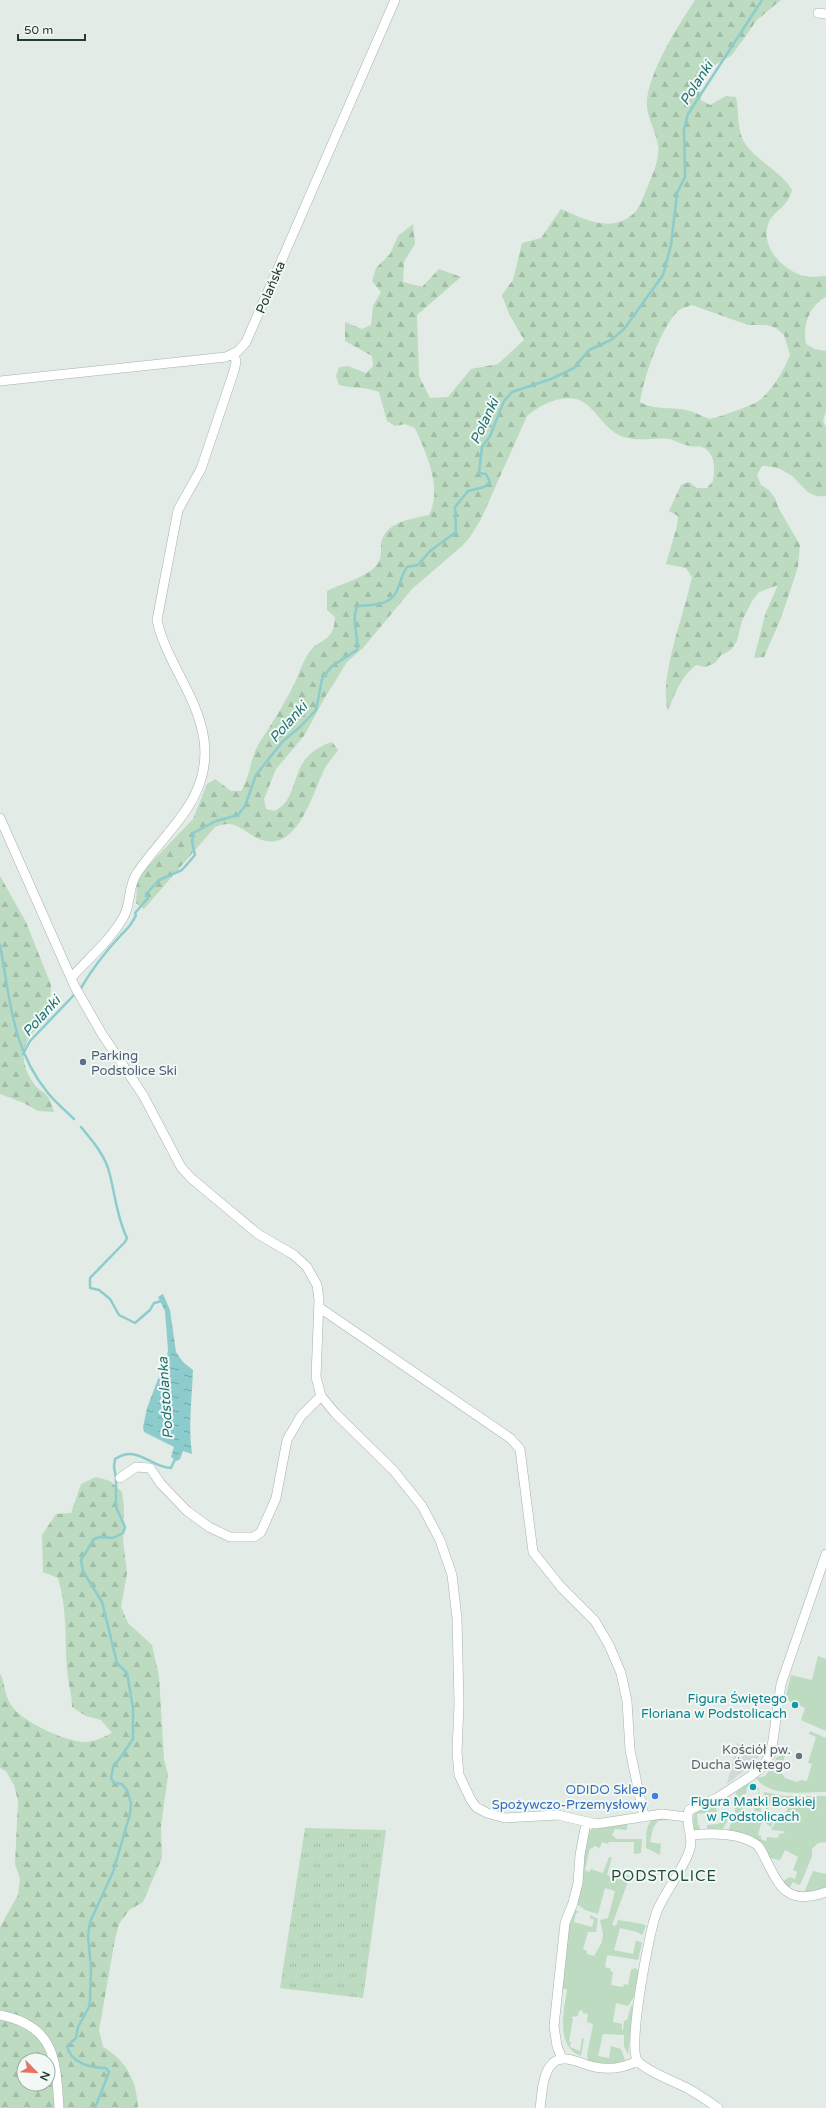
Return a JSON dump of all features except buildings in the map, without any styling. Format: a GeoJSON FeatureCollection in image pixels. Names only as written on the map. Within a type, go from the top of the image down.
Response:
{"type":"FeatureCollection","features":[{"type":"Feature","properties":{"kind":"street","name":"Polańska"},"geometry":{"type":"LineString","coordinates":[[234,353],[246,342],[395,0]]}},
{"type":"Feature","properties":{"kind":"street"},"geometry":{"type":"LineString","coordinates":[[0,381],[226,357],[234,353],[236,362],[201,469],[178,510],[157,620],[160,634],[168,654],[196,708],[201,725],[204,742],[204,763],[198,787],[192,803],[180,821],[136,875],[131,888],[129,903],[119,926],[71,978]]}},
{"type":"Feature","properties":{"kind":"street"},"geometry":{"type":"LineString","coordinates":[[0,818],[71,978],[102,1034],[143,1094],[181,1167],[191,1178],[258,1234],[294,1256],[307,1267],[317,1285],[320,1308],[316,1377],[321,1396],[335,1413],[394,1471],[422,1506],[440,1540],[452,1575],[457,1618],[459,1697],[457,1752],[459,1776],[471,1800],[476,1807],[487,1813],[505,1818],[558,1815],[568,1816],[586,1823],[596,1824],[662,1814],[687,1817]]}},
{"type":"Feature","properties":{"kind":"street"},"geometry":{"type":"LineString","coordinates":[[320,1308],[510,1438],[520,1449],[533,1552],[561,1587],[595,1621],[609,1645],[621,1673],[627,1701],[630,1750],[644,1817]]}},
{"type":"Feature","properties":{"kind":"street"},"geometry":{"type":"LineString","coordinates":[[120,1478],[136,1467],[150,1468],[161,1484],[187,1511],[209,1527],[230,1537],[254,1537],[261,1532],[276,1498],[288,1440],[301,1416],[321,1396]]}},
{"type":"Feature","properties":{"kind":"street"},"geometry":{"type":"LineString","coordinates":[[637,2061],[634,2039],[653,1926],[663,1899],[688,1852],[691,1835],[687,1817],[690,1809],[717,1798],[751,1776],[761,1768],[770,1754],[781,1684],[826,1554]]}},
{"type":"Feature","properties":{"kind":"street"},"geometry":{"type":"LineString","coordinates":[[562,2059],[557,2046],[554,2026],[564,1923],[573,1903],[578,1883],[580,1855],[586,1823]]}},
{"type":"Feature","properties":{"kind":"street"},"geometry":{"type":"LineString","coordinates":[[691,1835],[723,1834],[754,1843],[762,1850],[782,1890],[801,1898],[815,1896],[826,1892]]}},
{"type":"Feature","properties":{"kind":"street"},"geometry":{"type":"LineString","coordinates":[[0,2015],[31,2027],[44,2038],[53,2054],[57,2073],[59,2108]]}},
{"type":"Feature","properties":{"kind":"street"},"geometry":{"type":"LineString","coordinates":[[540,2108],[546,2076],[552,2063],[562,2059],[596,2068],[612,2068],[623,2067],[637,2061]]}},
{"type":"Feature","properties":{"kind":"street"},"geometry":{"type":"LineString","coordinates":[[637,2061],[701,2096],[718,2108]]}},
{"type":"Feature","properties":{"kind":"shaded area"},"geometry":{"type":"Polygon","coordinates":[[[737,1743],[762,1752],[752,1765],[727,1784],[737,1743]]]}},
{"type":"Feature","properties":{"kind":"green space"},"geometry":{"type":"Polygon","coordinates":[[[695,0],[781,0],[757,20],[732,55],[706,70],[700,90],[701,100],[710,105],[726,96],[736,97],[740,133],[746,145],[780,176],[792,190],[787,201],[769,222],[767,240],[774,256],[781,263],[796,273],[807,277],[826,276],[826,297],[815,305],[811,311],[806,324],[805,337],[806,344],[815,349],[826,351],[826,411],[823,421],[826,427],[826,496],[813,495],[783,470],[769,466],[762,466],[757,475],[761,485],[769,490],[775,498],[779,509],[800,545],[798,567],[781,618],[764,657],[754,658],[766,612],[778,585],[759,592],[752,601],[742,621],[737,641],[731,650],[721,655],[715,663],[705,667],[696,665],[690,670],[676,692],[668,711],[666,697],[669,664],[692,577],[686,568],[666,564],[677,526],[678,516],[669,511],[681,485],[689,482],[697,488],[707,488],[713,481],[714,462],[710,453],[702,447],[682,444],[670,439],[636,439],[624,437],[612,431],[591,408],[579,400],[563,398],[547,403],[527,416],[481,519],[470,537],[462,546],[412,589],[363,648],[347,662],[324,699],[304,736],[276,769],[264,799],[266,809],[275,811],[284,804],[290,796],[301,766],[307,757],[317,749],[332,742],[338,750],[325,767],[308,808],[301,820],[292,831],[282,839],[271,842],[257,838],[237,826],[228,824],[215,827],[144,909],[136,903],[137,884],[141,876],[146,868],[193,819],[207,784],[215,779],[231,791],[241,791],[244,786],[258,745],[291,691],[308,654],[332,632],[335,617],[327,610],[327,591],[358,578],[374,568],[379,561],[383,538],[387,532],[392,527],[406,520],[429,515],[433,505],[434,482],[428,459],[415,428],[405,424],[395,426],[387,421],[379,392],[369,389],[339,385],[336,376],[339,367],[348,366],[366,373],[373,366],[372,356],[345,341],[345,322],[362,329],[371,325],[373,306],[381,292],[372,281],[376,268],[390,254],[398,236],[413,224],[415,244],[404,262],[403,282],[422,287],[439,269],[461,277],[417,315],[419,376],[430,398],[448,397],[471,369],[498,364],[524,340],[509,314],[502,295],[513,280],[522,243],[541,238],[561,209],[579,217],[605,224],[623,220],[632,215],[640,205],[654,171],[658,155],[658,145],[649,118],[647,105],[649,89],[657,66],[675,32],[695,0]],[[692,305],[679,310],[670,321],[658,343],[645,380],[640,402],[646,405],[690,411],[710,419],[744,408],[760,400],[778,379],[790,355],[784,335],[776,328],[767,325],[748,325],[692,305]]]}},
{"type":"Feature","properties":{"kind":"green space"},"geometry":{"type":"Polygon","coordinates":[[[0,876],[26,922],[51,985],[49,1019],[33,1032],[25,1047],[24,1056],[28,1074],[36,1086],[48,1097],[54,1112],[38,1111],[24,1103],[0,1094],[0,876]]]}},
{"type":"Feature","properties":{"kind":"green space"},"geometry":{"type":"Polygon","coordinates":[[[96,1477],[110,1481],[122,1492],[124,1508],[123,1540],[127,1573],[121,1607],[128,1623],[152,1645],[159,1676],[164,1759],[168,1775],[161,1826],[162,1858],[143,1902],[129,1910],[119,1924],[99,2030],[103,2047],[118,2058],[129,2072],[133,2080],[138,2108],[0,2108],[0,1927],[18,1895],[20,1879],[15,1864],[18,1801],[14,1785],[6,1771],[0,1768],[0,1673],[11,1705],[24,1717],[44,1729],[65,1738],[83,1742],[101,1738],[112,1733],[101,1720],[86,1716],[72,1707],[67,1670],[65,1624],[61,1589],[58,1578],[43,1572],[42,1535],[56,1514],[71,1513],[81,1484],[96,1477]]]}},
{"type":"Feature","properties":{"kind":"green space"},"geometry":{"type":"Polygon","coordinates":[[[818,1656],[826,1659],[826,1731],[801,1720],[805,1708],[785,1699],[791,1675],[812,1680],[818,1656]]]}},
{"type":"Feature","properties":{"kind":"green space"},"geometry":{"type":"Polygon","coordinates":[[[810,1731],[826,1738],[826,1792],[798,1793],[779,1791],[763,1785],[756,1778],[765,1776],[774,1764],[776,1758],[779,1756],[781,1748],[786,1751],[781,1772],[785,1778],[797,1782],[801,1780],[807,1781],[812,1764],[808,1763],[816,1737],[809,1734],[810,1731]]]}},
{"type":"Feature","properties":{"kind":"green space"},"geometry":{"type":"Polygon","coordinates":[[[749,1783],[759,1788],[761,1812],[756,1811],[754,1818],[759,1820],[760,1816],[764,1814],[775,1818],[771,1827],[764,1822],[761,1824],[758,1835],[761,1836],[761,1839],[766,1841],[767,1837],[778,1838],[779,1834],[785,1833],[783,1831],[771,1830],[776,1821],[781,1823],[788,1808],[772,1800],[766,1812],[764,1792],[784,1796],[826,1796],[826,1842],[818,1843],[812,1849],[812,1856],[799,1885],[793,1882],[789,1889],[780,1883],[790,1877],[795,1879],[797,1872],[793,1870],[798,1857],[785,1850],[780,1860],[770,1858],[765,1851],[728,1831],[735,1814],[735,1800],[744,1803],[742,1812],[753,1814],[759,1790],[747,1787],[746,1794],[743,1794],[742,1798],[735,1797],[736,1792],[749,1783]]]}},
{"type":"Feature","properties":{"kind":"green space"},"geometry":{"type":"Polygon","coordinates":[[[715,1803],[717,1812],[697,1814],[698,1825],[700,1830],[707,1830],[707,1825],[718,1824],[728,1816],[727,1822],[722,1830],[694,1831],[693,1819],[695,1812],[715,1803]]]}},
{"type":"Feature","properties":{"kind":"green space"},"geometry":{"type":"Polygon","coordinates":[[[656,1818],[671,1819],[658,1821],[653,1828],[650,1842],[661,1844],[660,1855],[646,1848],[646,1835],[648,1827],[652,1820],[656,1818]]]}},
{"type":"Feature","properties":{"kind":"green space"},"geometry":{"type":"Polygon","coordinates":[[[627,1822],[627,1830],[615,1829],[612,1835],[617,1839],[642,1839],[641,1853],[634,1854],[634,1842],[609,1842],[608,1844],[602,1842],[600,1848],[594,1846],[592,1849],[590,1848],[585,1870],[589,1872],[591,1869],[603,1873],[609,1857],[612,1857],[607,1875],[622,1880],[624,1874],[630,1876],[612,1925],[616,1926],[618,1920],[643,1924],[646,1926],[642,1935],[637,1932],[620,1928],[614,1950],[633,1954],[636,1940],[642,1943],[638,1960],[607,1955],[605,1967],[611,1969],[610,1971],[613,1972],[611,1985],[623,1987],[624,1984],[628,1985],[631,1970],[635,1968],[639,1971],[634,1997],[628,2006],[616,2003],[613,2022],[622,2024],[623,2030],[624,2021],[627,2020],[631,2006],[633,2005],[628,2055],[624,2046],[624,2035],[603,2034],[598,2056],[609,2058],[611,2046],[621,2049],[625,2060],[616,2066],[588,2061],[587,2055],[593,2024],[587,2022],[588,2014],[583,2013],[582,2010],[579,2011],[578,2016],[571,2017],[573,2019],[569,2042],[571,2042],[570,2047],[580,2051],[582,2038],[584,2039],[581,2056],[567,2045],[564,2036],[563,2018],[567,1989],[560,1989],[567,1951],[568,1926],[574,1909],[579,1912],[576,1913],[574,1922],[592,1927],[594,1920],[590,1918],[590,1915],[598,1919],[596,1932],[588,1932],[583,1949],[587,1951],[587,1954],[594,1956],[602,1942],[603,1934],[600,1920],[608,1918],[615,1891],[605,1888],[598,1914],[585,1910],[577,1904],[581,1863],[588,1832],[595,1827],[627,1822]]]}},
{"type":"Feature","properties":{"kind":"green space"},"geometry":{"type":"Polygon","coordinates":[[[305,1828],[386,1830],[363,1998],[280,1988],[305,1828]]]}},
{"type":"Feature","properties":{"kind":"green space"},"geometry":{"type":"Polygon","coordinates":[[[813,1871],[826,1874],[826,1889],[804,1893],[813,1871]]]}},
{"type":"Feature","properties":{"kind":"water"},"geometry":{"type":"Polygon","coordinates":[[[163,1294],[170,1310],[176,1352],[183,1362],[193,1370],[190,1422],[192,1454],[183,1451],[180,1459],[177,1461],[171,1457],[174,1447],[144,1432],[143,1427],[147,1408],[158,1379],[165,1369],[168,1350],[165,1311],[158,1297],[163,1294]]]}},
{"type":"Feature","properties":{"kind":"waterway","name":"Polanki"},"geometry":{"type":"LineString","coordinates":[[81,988],[110,947],[128,928],[136,915],[135,913],[148,898],[146,894],[159,880],[182,870],[195,855],[192,842],[193,833],[216,821],[238,815],[245,806],[256,775],[283,741],[300,727],[316,710],[322,679],[332,666],[357,650],[355,624],[355,612],[357,606],[381,603],[392,598],[407,567],[418,565],[430,551],[456,532],[455,507],[468,491],[484,487],[490,482],[486,474],[479,473],[482,447],[490,436],[504,401],[512,392],[551,379],[574,368],[589,350],[611,340],[624,329],[663,275],[671,245],[677,193],[685,177],[684,129],[688,114],[762,0]]}},
{"type":"Feature","properties":{"kind":"waterway","name":"Podstolanka"},"geometry":{"type":"LineString","coordinates":[[0,945],[14,1023],[27,1059],[36,1076],[48,1093],[74,1119]]}},
{"type":"Feature","properties":{"kind":"waterway","name":"Polanki"},"geometry":{"type":"LineString","coordinates":[[23,1054],[30,1041],[75,994]]}},
{"type":"Feature","properties":{"kind":"waterway","name":"Podstolanka"},"geometry":{"type":"LineString","coordinates":[[81,1127],[106,1162],[120,1221],[127,1238],[125,1242],[90,1278],[90,1288],[99,1290],[110,1299],[119,1315],[135,1323],[150,1310],[154,1303],[162,1301]]}},
{"type":"Feature","properties":{"kind":"waterway","name":"Podstolanka"},"geometry":{"type":"LineString","coordinates":[[95,2108],[109,2072],[106,2068],[88,2066],[77,2060],[69,2052],[67,2046],[76,2038],[78,2027],[89,2007],[91,1968],[88,1936],[90,1922],[113,1872],[130,1814],[131,1803],[127,1790],[122,1784],[114,1783],[111,1778],[113,1768],[133,1739],[133,1708],[127,1673],[117,1663],[102,1602],[83,1571],[81,1560],[94,1539],[100,1537],[113,1538],[123,1533],[125,1527],[116,1507],[115,1459],[123,1455],[138,1455],[164,1467],[171,1468],[176,1457]]}},
{"type":"Feature","properties":{"kind":"place","name":"Parking Podstolice Ski"},"geometry":{"type":"Point","coordinates":[83,1062]}},
{"type":"Feature","properties":{"kind":"place","name":"Figura Świętego Floriana w Podstolicach"},"geometry":{"type":"Point","coordinates":[795,1705]}},
{"type":"Feature","properties":{"kind":"place","name":"Kościół pw. Ducha Świętego"},"geometry":{"type":"Point","coordinates":[799,1756]}},
{"type":"Feature","properties":{"kind":"place","name":"Figura Matki Boskiej w Podstolicach"},"geometry":{"type":"Point","coordinates":[753,1787]}},
{"type":"Feature","properties":{"kind":"place","name":"ODIDO Sklep Spożywczo-Przemysłowy"},"geometry":{"type":"Point","coordinates":[655,1796]}},
{"type":"Feature","properties":{"kind":"district","name":"PODSTOLICE"},"geometry":{"type":"Point","coordinates":[664,1876]}}]}
